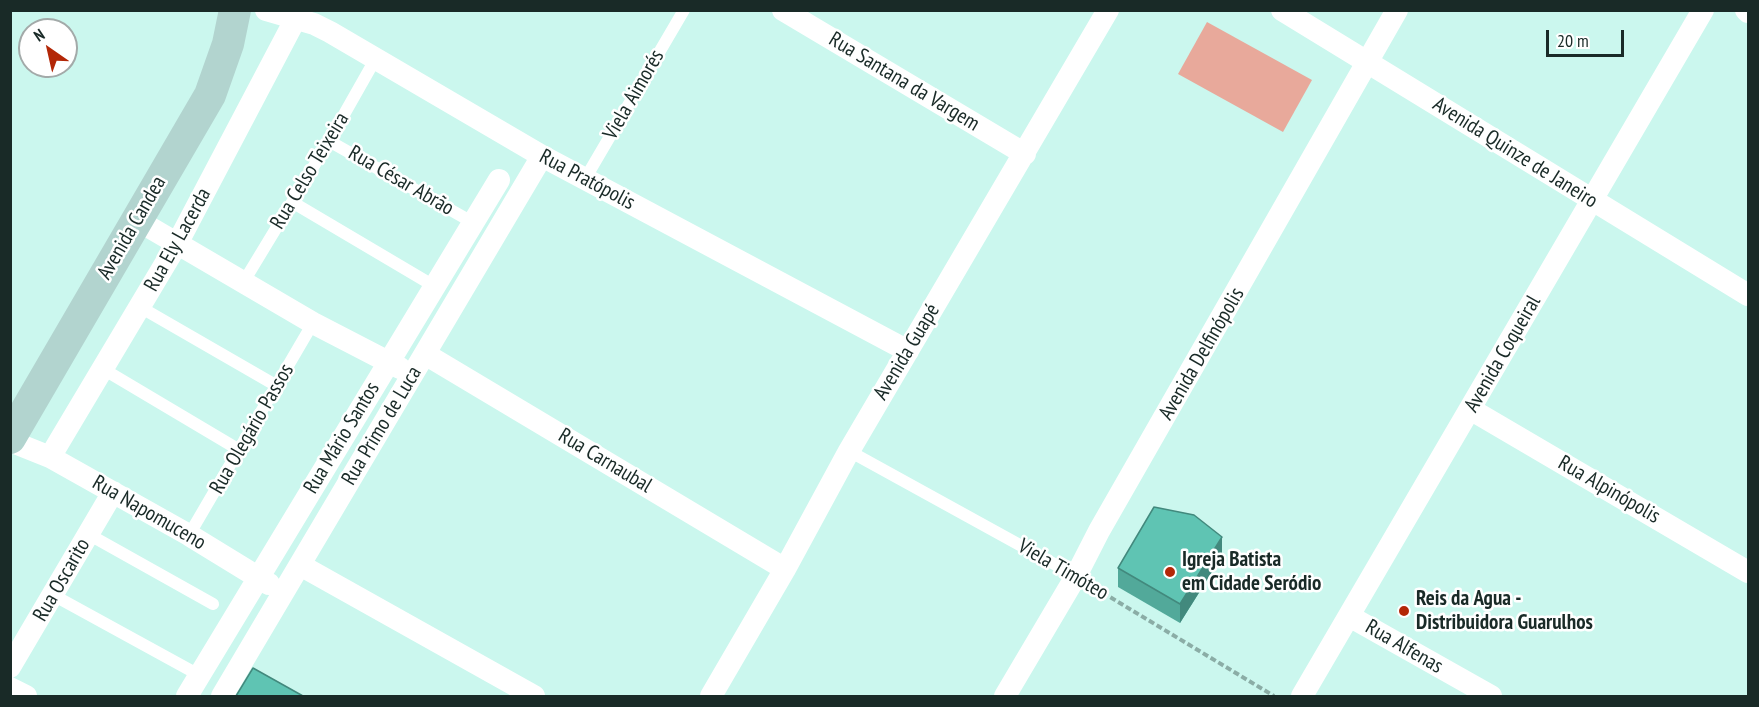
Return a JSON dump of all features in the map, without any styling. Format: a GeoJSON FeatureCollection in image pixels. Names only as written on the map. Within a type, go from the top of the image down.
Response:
{"type":"FeatureCollection","features":[{"type":"Feature","properties":{"kind":"main road","name":"Avenida Candea"},"geometry":{"type":"LineString","coordinates":[[10,439],[210,95],[228,44],[235,10]]}},
{"type":"Feature","properties":{"kind":"street","name":"Rua Pratópolis"},"geometry":{"type":"LineString","coordinates":[[266,10],[314,24],[542,156],[908,351]]}},
{"type":"Feature","properties":{"kind":"street","name":"Rua Santana da Vargem"},"geometry":{"type":"LineString","coordinates":[[783,10],[1025,154]]}},
{"type":"Feature","properties":{"kind":"street","name":"Avenida Guapé"},"geometry":{"type":"LineString","coordinates":[[711,696],[785,569],[849,451],[1108,10]]}},
{"type":"Feature","properties":{"kind":"street","name":"Avenida Quinze de Janeiro"},"geometry":{"type":"LineString","coordinates":[[1282,10],[1749,295]]}},
{"type":"Feature","properties":{"kind":"street","name":"Avenida Delfinópolis"},"geometry":{"type":"LineString","coordinates":[[1005,696],[1076,576],[1397,10]]}},
{"type":"Feature","properties":{"kind":"street","name":"Avenida Coqueiral"},"geometry":{"type":"LineString","coordinates":[[1302,696],[1703,10]]}},
{"type":"Feature","properties":{"kind":"street","name":"Rua Ely Lacerda"},"geometry":{"type":"LineString","coordinates":[[50,457],[177,244],[296,18]]}},
{"type":"Feature","properties":{"kind":"street","name":"Rua Primo de Luca"},"geometry":{"type":"LineString","coordinates":[[222,696],[542,156]]}},
{"type":"Feature","properties":{"kind":"street","name":"Rua Mário Santos"},"geometry":{"type":"LineString","coordinates":[[187,696],[499,180]]}},
{"type":"Feature","properties":{"kind":"street"},"geometry":{"type":"LineString","coordinates":[[137,220],[313,323],[412,374]]}},
{"type":"Feature","properties":{"kind":"street","name":"Rua Carnaubal"},"geometry":{"type":"LineString","coordinates":[[425,354],[785,569]]}},
{"type":"Feature","properties":{"kind":"street","name":"Rua Alpinópolis"},"geometry":{"type":"LineString","coordinates":[[1470,409],[1749,572]]}},
{"type":"Feature","properties":{"kind":"street","name":"Rua Napomuceno"},"geometry":{"type":"LineString","coordinates":[[10,439],[50,457],[113,492],[189,535],[283,593]]}},
{"type":"Feature","properties":{"kind":"street","name":"Rua Oscarito"},"geometry":{"type":"LineString","coordinates":[[10,667],[113,492]]}},
{"type":"Feature","properties":{"kind":"street"},"geometry":{"type":"LineString","coordinates":[[300,565],[534,696]]}},
{"type":"Feature","properties":{"kind":"street","name":"Rua Alfenas"},"geometry":{"type":"LineString","coordinates":[[1349,616],[1491,696]]}},
{"type":"Feature","properties":{"kind":"street"},"geometry":{"type":"LineString","coordinates":[[10,688],[26,696]]}},
{"type":"Feature","properties":{"kind":"lane","name":"Viela Aimorés"},"geometry":{"type":"LineString","coordinates":[[585,178],[684,10]]}},
{"type":"Feature","properties":{"kind":"lane","name":"Rua Celso Teixeira"},"geometry":{"type":"LineString","coordinates":[[243,283],[330,141],[376,58]]}},
{"type":"Feature","properties":{"kind":"lane","name":"Rua César Abrão"},"geometry":{"type":"LineString","coordinates":[[330,141],[472,222]]}},
{"type":"Feature","properties":{"kind":"lane"},"geometry":{"type":"LineString","coordinates":[[292,202],[434,286]]}},
{"type":"Feature","properties":{"kind":"lane"},"geometry":{"type":"LineString","coordinates":[[140,307],[277,386]]}},
{"type":"Feature","properties":{"kind":"lane","name":"Rua Olegário Passos"},"geometry":{"type":"LineString","coordinates":[[189,535],[241,451],[313,323]]}},
{"type":"Feature","properties":{"kind":"lane"},"geometry":{"type":"LineString","coordinates":[[103,369],[241,451]]}},
{"type":"Feature","properties":{"kind":"lane","name":"Viela Timóteo"},"geometry":{"type":"LineString","coordinates":[[849,451],[1076,576]]}},
{"type":"Feature","properties":{"kind":"lane"},"geometry":{"type":"LineString","coordinates":[[88,534],[213,604]]}},
{"type":"Feature","properties":{"kind":"lane"},"geometry":{"type":"LineString","coordinates":[[53,595],[200,675]]}},
{"type":"Feature","properties":{"kind":"path","name":"Viela Timóteo"},"geometry":{"type":"LineString","coordinates":[[1076,576],[1274,696]]}},
{"type":"Feature","properties":{"kind":"shaded area"},"geometry":{"type":"Polygon","coordinates":[[[1207,22],[1312,80],[1283,132],[1178,74],[1207,22]]]}},
{"type":"Feature","properties":{"kind":"building","name":"Igreja Batista em Cidade Seródio"},"geometry":{"type":"Polygon","coordinates":[[[1154,507],[1194,515],[1222,537],[1180,604],[1118,568],[1154,507]]]}},
{"type":"Feature","properties":{"kind":"building"},"geometry":{"type":"Polygon","coordinates":[[[253,668],[303,696],[236,696],[253,668]]]}},
{"type":"Feature","properties":{"kind":"place","name":"Igreja Batista em Cidade Seródio"},"geometry":{"type":"Point","coordinates":[1170,572]}},
{"type":"Feature","properties":{"kind":"place","name":"Reis da Agua - Distribuidora Guarulhos"},"geometry":{"type":"Point","coordinates":[1404,611]}}]}
